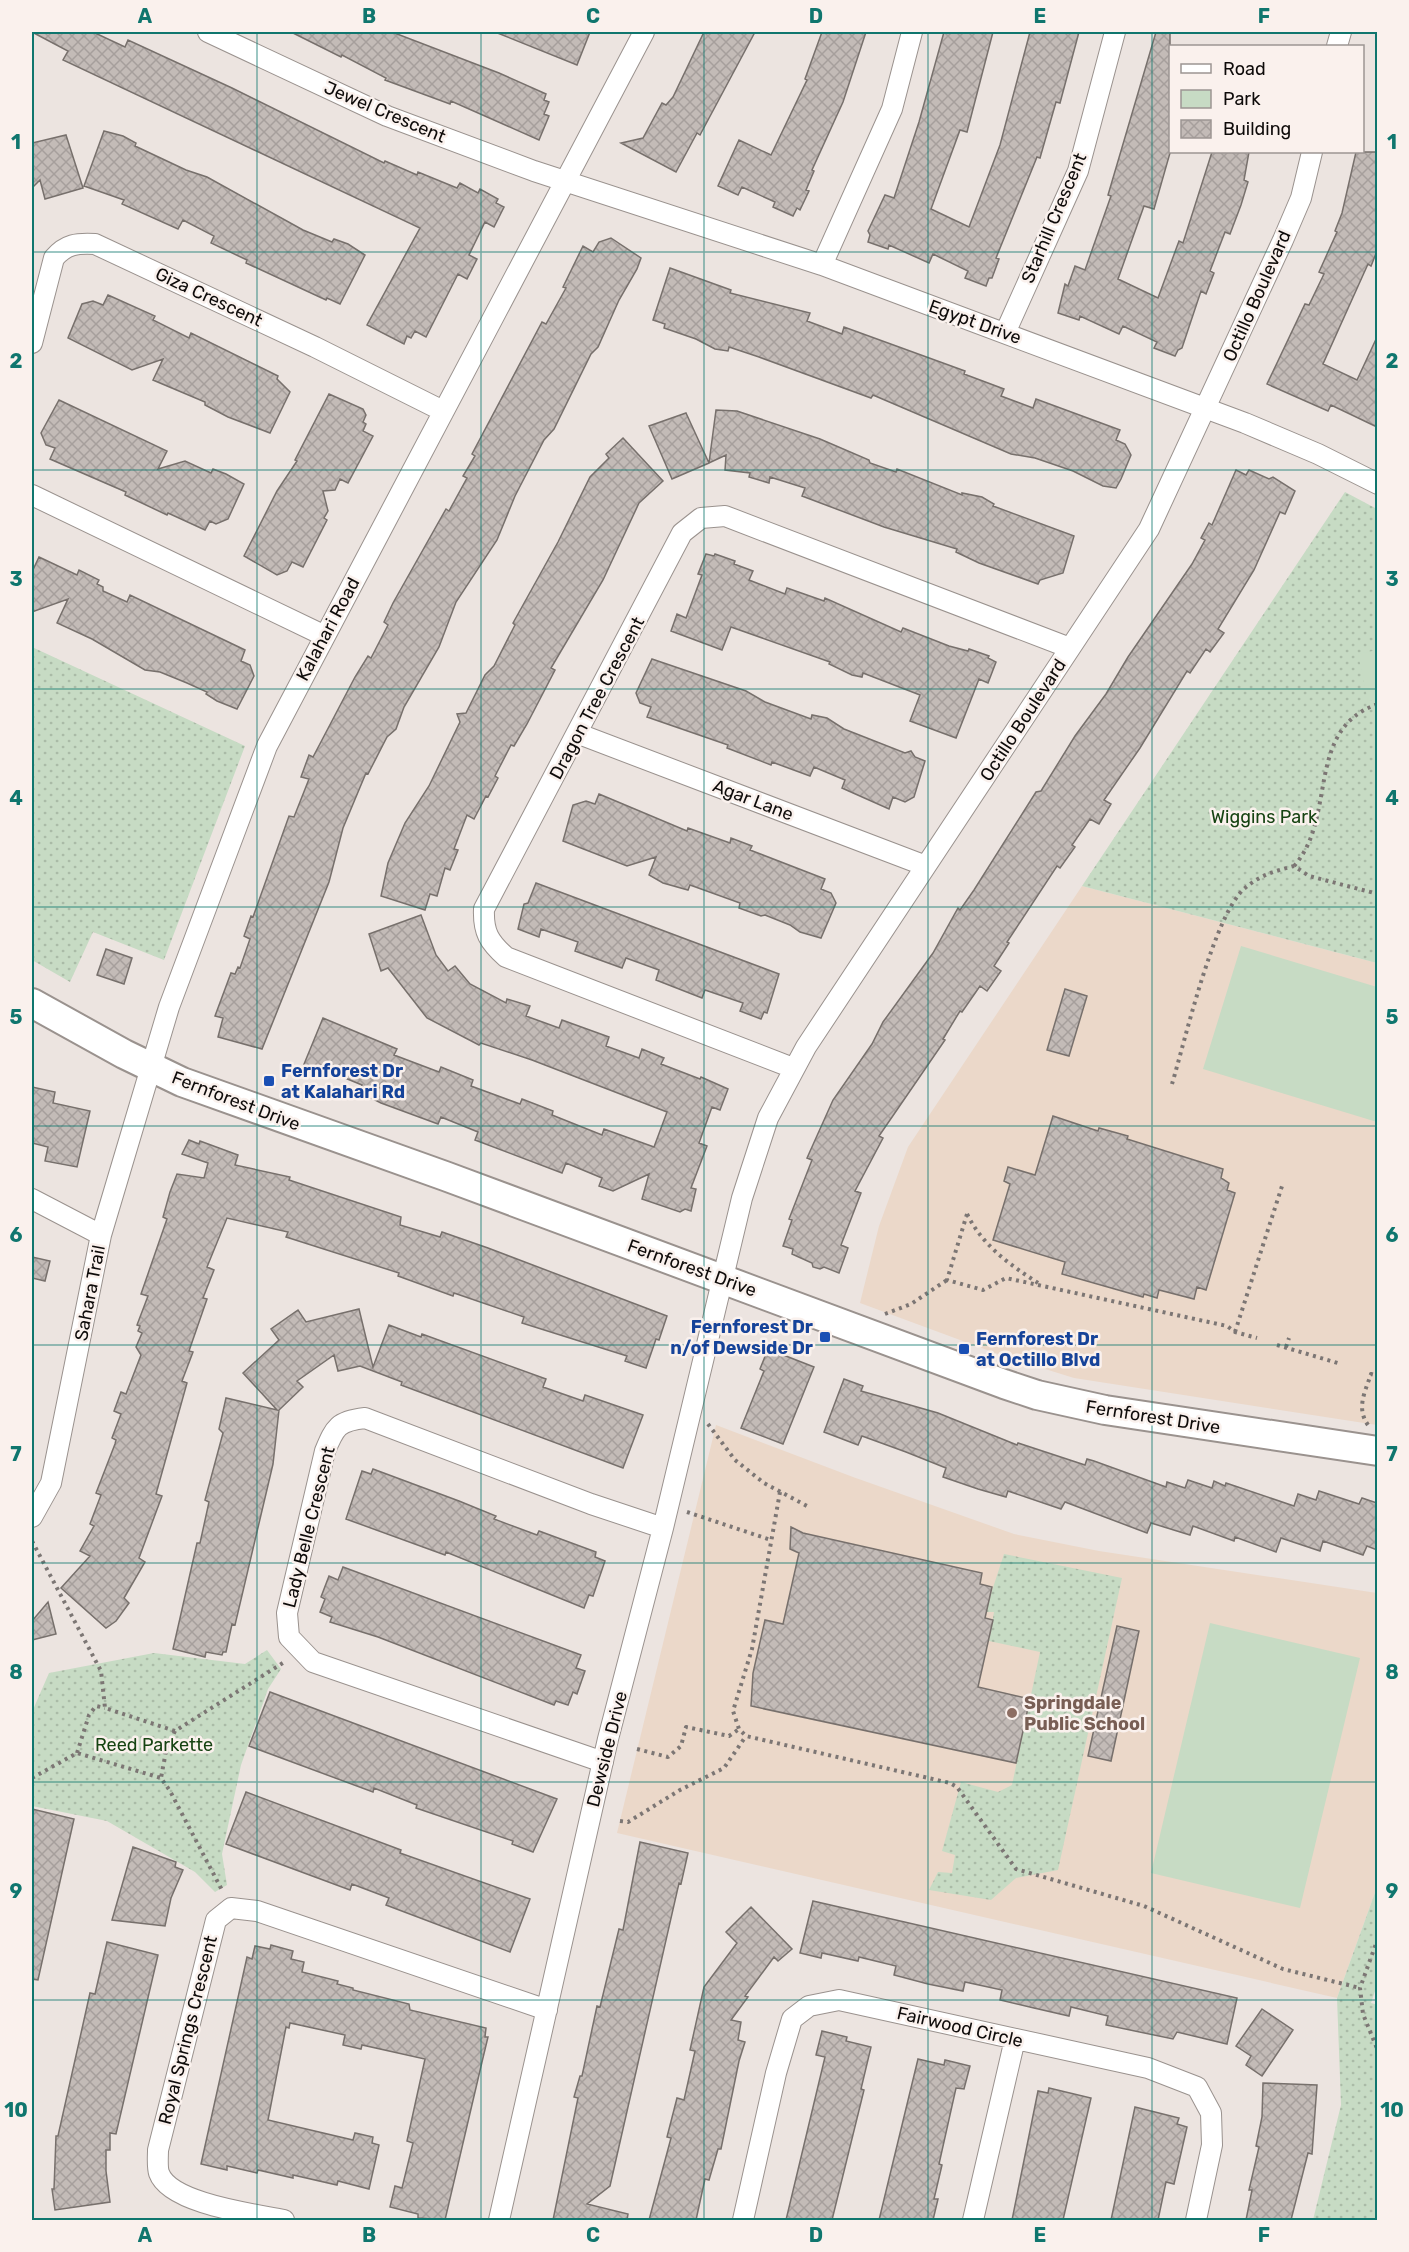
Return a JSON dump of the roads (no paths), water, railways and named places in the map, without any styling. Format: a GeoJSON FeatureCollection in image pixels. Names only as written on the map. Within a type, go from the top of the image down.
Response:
{"type":"FeatureCollection","features":[{"type":"Feature","properties":{"kind":"street","name":"Jewel Crescent"},"geometry":{"type":"LineString","coordinates":[[208,32],[387,116],[565,182]]}},
{"type":"Feature","properties":{"kind":"street","name":"Kalahari Road"},"geometry":{"type":"LineString","coordinates":[[152,1068],[169,1007],[267,746],[644,32]]}},
{"type":"Feature","properties":{"kind":"street"},"geometry":{"type":"LineString","coordinates":[[822,266],[892,109],[912,32]]}},
{"type":"Feature","properties":{"kind":"street","name":"Starhill Crescent"},"geometry":{"type":"LineString","coordinates":[[1005,333],[1077,171],[1114,32]]}},
{"type":"Feature","properties":{"kind":"street","name":"Octillo Boulevard"},"geometry":{"type":"LineString","coordinates":[[723,1279],[754,1156],[793,1068],[1149,529],[1206,410],[1301,198],[1312,153]]}},
{"type":"Feature","properties":{"kind":"street","name":"Egypt Drive"},"geometry":{"type":"LineString","coordinates":[[565,182],[822,266],[1005,333],[1318,454],[1377,484]]}},
{"type":"Feature","properties":{"kind":"street","name":"Giza Crescent"},"geometry":{"type":"LineString","coordinates":[[32,343],[54,258],[62,249],[77,243],[95,244],[315,347],[443,411]]}},
{"type":"Feature","properties":{"kind":"street"},"geometry":{"type":"LineString","coordinates":[[32,495],[325,636]]}},
{"type":"Feature","properties":{"kind":"street","name":"Dragon Tree Crescent"},"geometry":{"type":"LineString","coordinates":[[793,1068],[506,957],[489,942],[484,925],[484,909],[579,734],[682,533],[701,518],[725,516],[1070,648]]}},
{"type":"Feature","properties":{"kind":"street","name":"Agar Lane"},"geometry":{"type":"LineString","coordinates":[[579,734],[926,866]]}},
{"type":"Feature","properties":{"kind":"street","name":"Fernforest Drive"},"geometry":{"type":"LineString","coordinates":[[32,1003],[152,1068],[256,1111],[445,1176],[1037,1395],[1106,1410],[1373,1438]]}},
{"type":"Feature","properties":{"kind":"street","name":"Sahara Trail"},"geometry":{"type":"LineString","coordinates":[[32,1517],[51,1483],[101,1235],[152,1068]]}},
{"type":"Feature","properties":{"kind":"street"},"geometry":{"type":"LineString","coordinates":[[32,1199],[101,1235]]}},
{"type":"Feature","properties":{"kind":"street","name":"Dewside Drive"},"geometry":{"type":"LineString","coordinates":[[500,2220],[603,1762],[669,1505],[723,1279]]}},
{"type":"Feature","properties":{"kind":"street","name":"Lady Belle Crescent"},"geometry":{"type":"LineString","coordinates":[[603,1762],[313,1662],[289,1637],[287,1613],[325,1451],[333,1432],[345,1420],[365,1418],[591,1504],[663,1528]]}},
{"type":"Feature","properties":{"kind":"street","name":"Royal Springs Crescent"},"geometry":{"type":"LineString","coordinates":[[284,2220],[192,2199],[169,2187],[159,2173],[158,2150],[207,1950],[216,1920],[231,1908],[257,1911],[547,2010]]}},
{"type":"Feature","properties":{"kind":"street","name":"Fairwood Circle"},"geometry":{"type":"LineString","coordinates":[[743,2220],[779,2062],[792,2019],[809,2006],[839,2000],[1148,2068],[1197,2087],[1211,2113],[1212,2145],[1196,2220]]}},
{"type":"Feature","properties":{"kind":"street"},"geometry":{"type":"LineString","coordinates":[[973,2220],[1015,2039]]}},
{"type":"Feature","properties":{"kind":"place","name":"Fernforest Dr at Kalahari Rd"},"geometry":{"type":"Point","coordinates":[269,1081]}},
{"type":"Feature","properties":{"kind":"place","name":"Fernforest Dr n/of Dewside Dr"},"geometry":{"type":"Point","coordinates":[825,1337]}},
{"type":"Feature","properties":{"kind":"place","name":"Fernforest Dr at Octillo Blvd"},"geometry":{"type":"Point","coordinates":[964,1349]}},
{"type":"Feature","properties":{"kind":"place","name":"Springdale Public School"},"geometry":{"type":"Point","coordinates":[1012,1713]}},
{"type":"Feature","properties":{"kind":"park label","name":"Wiggins Park"},"geometry":{"type":"Point","coordinates":[1264,817]}},
{"type":"Feature","properties":{"kind":"park label","name":"Reed Parkette"},"geometry":{"type":"Point","coordinates":[154,1745]}}]}
